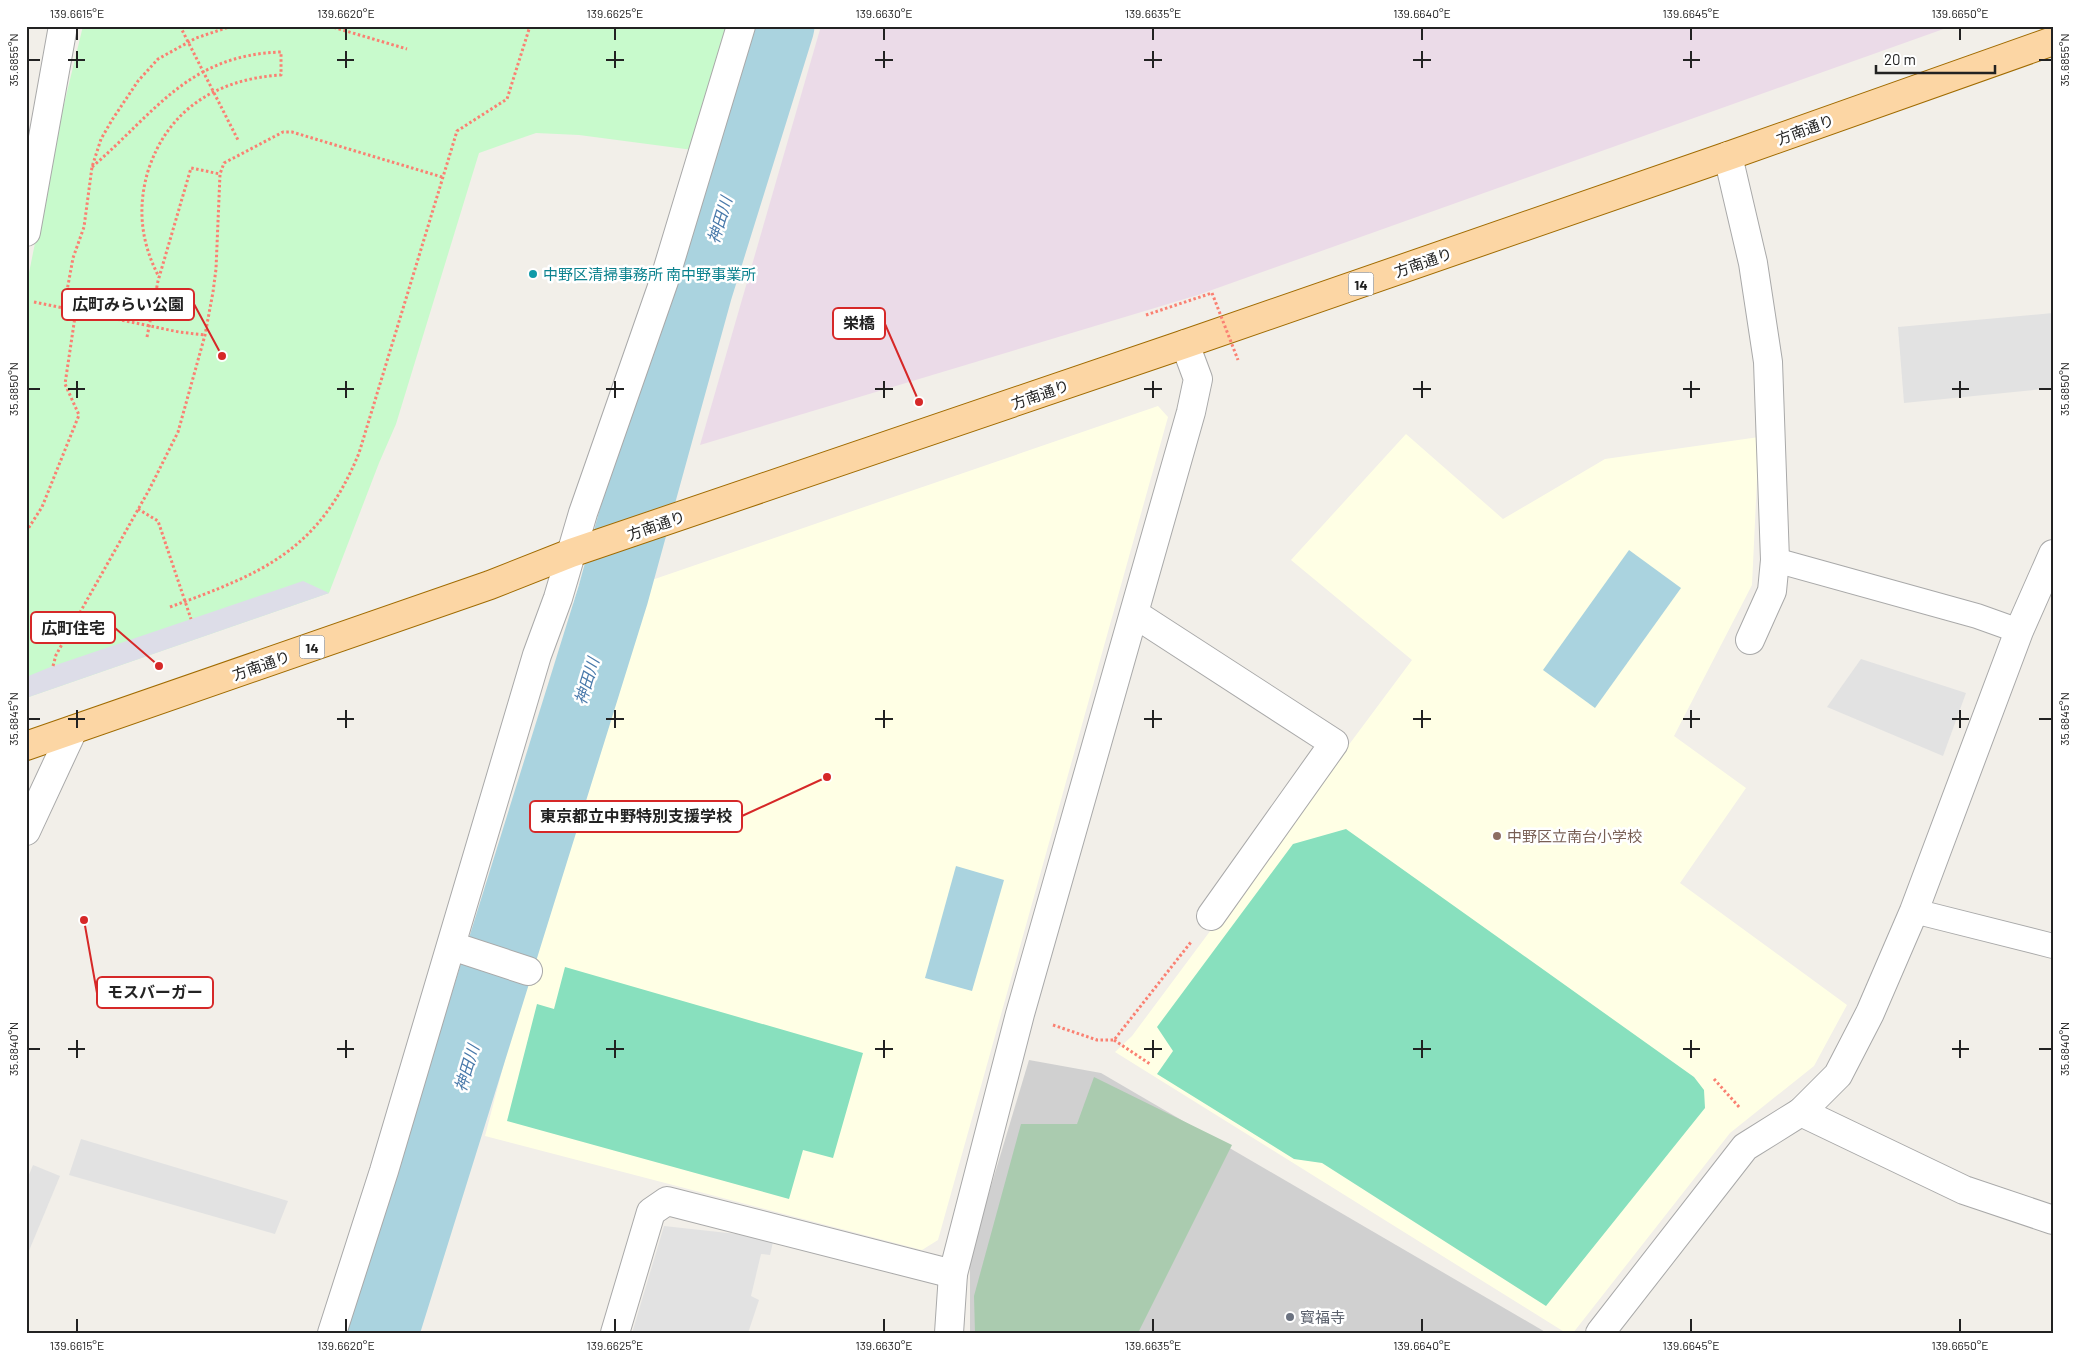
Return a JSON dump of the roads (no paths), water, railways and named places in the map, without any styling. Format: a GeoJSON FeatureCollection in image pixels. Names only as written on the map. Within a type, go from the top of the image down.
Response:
{"type":"FeatureCollection","features":[{"type":"Feature","properties":{"kind":"main road","name":"方南通り"},"geometry":{"type":"LineString","coordinates":[[26,746],[490,585],[584,549],[1185,344],[2053,41]]}},
{"type":"Feature","properties":{"kind":"street"},"geometry":{"type":"LineString","coordinates":[[26,232],[63,26]]}},
{"type":"Feature","properties":{"kind":"street"},"geometry":{"type":"LineString","coordinates":[[332,1333],[384,1171],[462,949],[537,654],[558,598],[584,549],[582,513],[664,281],[741,26]]}},
{"type":"Feature","properties":{"kind":"street"},"geometry":{"type":"LineString","coordinates":[[1728,156],[1753,263],[1768,362],[1775,560],[1772,591],[1750,640]]}},
{"type":"Feature","properties":{"kind":"street"},"geometry":{"type":"LineString","coordinates":[[949,1333],[953,1274],[1020,1014],[1191,412],[1198,379],[1185,344]]}},
{"type":"Feature","properties":{"kind":"street"},"geometry":{"type":"LineString","coordinates":[[1600,1333],[1745,1147],[1801,1112],[1838,1076],[1870,1013],[1914,910],[2034,618],[2053,554]]}},
{"type":"Feature","properties":{"kind":"street"},"geometry":{"type":"LineString","coordinates":[[1135,614],[1334,743],[1211,916]]}},
{"type":"Feature","properties":{"kind":"street"},"geometry":{"type":"LineString","coordinates":[[26,831],[73,730]]}},
{"type":"Feature","properties":{"kind":"street"},"geometry":{"type":"LineString","coordinates":[[462,949],[528,971]]}},
{"type":"Feature","properties":{"kind":"street"},"geometry":{"type":"LineString","coordinates":[[1801,1112],[1964,1190],[2053,1220]]}},
{"type":"Feature","properties":{"kind":"street"},"geometry":{"type":"LineString","coordinates":[[615,1333],[651,1212],[667,1201],[953,1274]]}},
{"type":"Feature","properties":{"kind":"lane"},"geometry":{"type":"LineString","coordinates":[[1775,560],[1977,616],[2034,618]]}},
{"type":"Feature","properties":{"kind":"lane"},"geometry":{"type":"LineString","coordinates":[[1914,910],[2053,946]]}},
{"type":"Feature","properties":{"kind":"water"},"geometry":{"type":"Polygon","coordinates":[[[1629,550],[1681,588],[1595,708],[1543,670],[1629,550]]]}},
{"type":"Feature","properties":{"kind":"water"},"geometry":{"type":"Polygon","coordinates":[[[956,866],[1004,880],[972,991],[925,978],[956,866]]]}},
{"type":"Feature","properties":{"kind":"waterway","name":"神田川"},"geometry":{"type":"LineString","coordinates":[[383,1333],[613,595],[697,290],[779,26]]}},
{"type":"Feature","properties":{"kind":"place","name":"中野区清掃事務所 南中野事業所"},"geometry":{"type":"Point","coordinates":[533,274]}},
{"type":"Feature","properties":{"kind":"place","name":"広町みらい公園"},"geometry":{"type":"Point","coordinates":[222,356]}},
{"type":"Feature","properties":{"kind":"place","name":"栄橋"},"geometry":{"type":"Point","coordinates":[919,402]}},
{"type":"Feature","properties":{"kind":"place","name":"広町住宅"},"geometry":{"type":"Point","coordinates":[159,666]}},
{"type":"Feature","properties":{"kind":"place","name":"東京都立中野特別支援学校"},"geometry":{"type":"Point","coordinates":[827,777]}},
{"type":"Feature","properties":{"kind":"place","name":"中野区立南台小学校"},"geometry":{"type":"Point","coordinates":[1497,836]}},
{"type":"Feature","properties":{"kind":"place","name":"モスバーガー"},"geometry":{"type":"Point","coordinates":[84,920]}},
{"type":"Feature","properties":{"kind":"place","name":"寳福寺"},"geometry":{"type":"Point","coordinates":[1290,1317]}}]}
